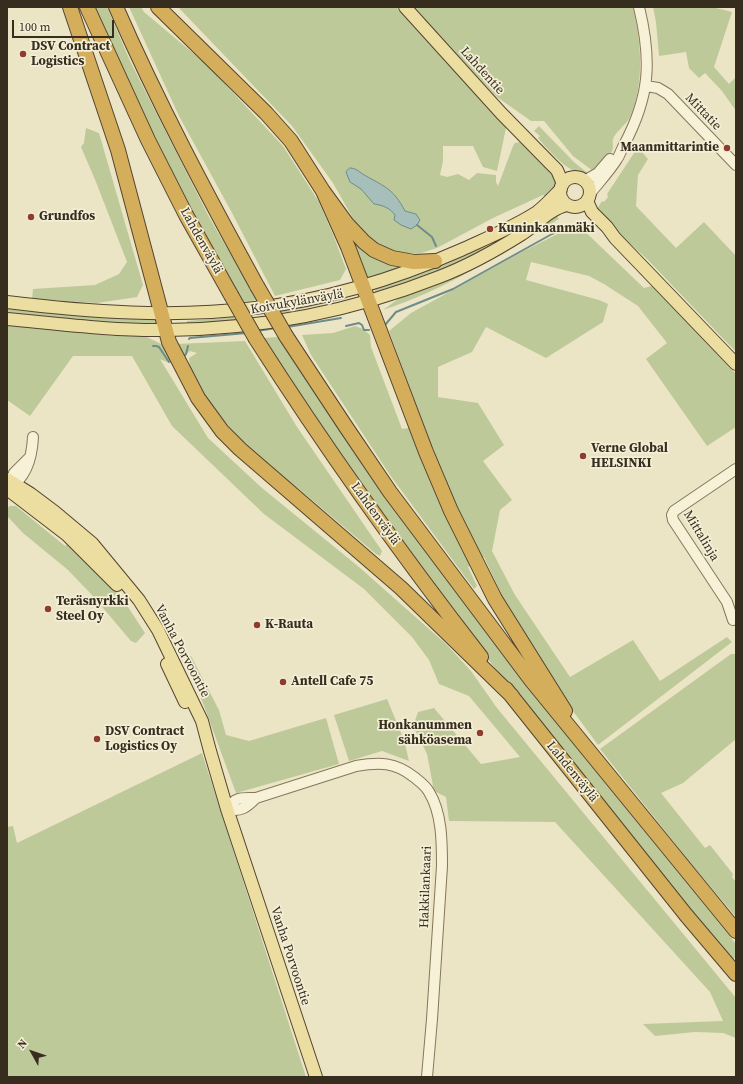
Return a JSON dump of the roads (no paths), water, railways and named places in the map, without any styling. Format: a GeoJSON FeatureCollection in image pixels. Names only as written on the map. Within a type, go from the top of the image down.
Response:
{"type":"FeatureCollection","features":[{"type":"Feature","properties":{"kind":"highway"},"geometry":{"type":"LineString","coordinates":[[70,7],[118,150],[169,342],[198,398],[222,431],[240,449],[401,588],[512,696]]}},
{"type":"Feature","properties":{"kind":"highway","name":"Lahdenväylä"},"geometry":{"type":"LineString","coordinates":[[87,7],[148,140],[186,214],[256,339],[323,442],[370,509],[512,696],[686,915],[736,974]]}},
{"type":"Feature","properties":{"kind":"highway","name":"Lahdenväylä"},"geometry":{"type":"LineString","coordinates":[[116,7],[138,58],[210,202],[286,336],[346,427],[390,492],[531,680],[736,931]]}},
{"type":"Feature","properties":{"kind":"highway"},"geometry":{"type":"LineString","coordinates":[[158,7],[266,113],[291,141],[323,191],[356,234],[374,250],[392,258],[406,261],[435,261]]}},
{"type":"Feature","properties":{"kind":"highway"},"geometry":{"type":"LineString","coordinates":[[323,191],[340,228],[426,452],[454,518],[495,599],[535,664],[606,772]]}},
{"type":"Feature","properties":{"kind":"main road","name":"Lahdentie"},"geometry":{"type":"LineString","coordinates":[[405,7],[501,113],[557,170],[562,186]]}},
{"type":"Feature","properties":{"kind":"main road","name":"Lahdentie"},"geometry":{"type":"LineString","coordinates":[[540,151],[580,179]]}},
{"type":"Feature","properties":{"kind":"main road"},"geometry":{"type":"LineString","coordinates":[[615,238],[603,232],[562,199],[562,186],[566,180],[580,179],[589,189],[588,198],[592,212],[736,364]]}},
{"type":"Feature","properties":{"kind":"main road","name":"Koivukylänväylä"},"geometry":{"type":"LineString","coordinates":[[7,302],[76,309],[162,313],[255,308],[310,299],[363,286],[435,261],[490,237],[537,212],[562,186]]}},
{"type":"Feature","properties":{"kind":"main road"},"geometry":{"type":"LineString","coordinates":[[571,206],[579,206],[588,198]]}},
{"type":"Feature","properties":{"kind":"main road","name":"Koivukylänväylä"},"geometry":{"type":"LineString","coordinates":[[7,319],[82,326],[167,330],[263,324],[312,315],[369,301],[439,277],[485,256],[529,229],[554,209],[571,206]]}},
{"type":"Feature","properties":{"kind":"main road","name":"Vanha Porvoontie"},"geometry":{"type":"LineString","coordinates":[[9,485],[68,535],[108,574],[122,590],[153,634],[174,680],[210,751],[227,808],[316,1077]]}},
{"type":"Feature","properties":{"kind":"street"},"geometry":{"type":"LineString","coordinates":[[588,198],[618,158],[636,119],[646,86],[647,59],[643,22],[639,7]]}},
{"type":"Feature","properties":{"kind":"street","name":"Mittatie"},"geometry":{"type":"LineString","coordinates":[[646,86],[658,88],[668,94],[736,165]]}},
{"type":"Feature","properties":{"kind":"street"},"geometry":{"type":"LineString","coordinates":[[580,179],[598,173],[623,147]]}},
{"type":"Feature","properties":{"kind":"street"},"geometry":{"type":"LineString","coordinates":[[9,485],[21,478],[26,470],[32,449],[33,438]]}},
{"type":"Feature","properties":{"kind":"street","name":"Mittalinja"},"geometry":{"type":"LineString","coordinates":[[733,620],[727,602],[673,520],[672,515],[674,511],[736,469]]}},
{"type":"Feature","properties":{"kind":"street","name":"Hakkilankaari"},"geometry":{"type":"LineString","coordinates":[[227,808],[231,802],[236,800],[256,798],[356,766],[373,763],[385,763],[396,766],[408,773],[429,791],[438,815],[442,850],[442,866],[427,1077]]}},
{"type":"Feature","properties":{"kind":"water"},"geometry":{"type":"Polygon","coordinates":[[[350,168],[357,170],[389,190],[397,198],[405,211],[416,214],[420,220],[417,225],[411,229],[401,225],[394,220],[395,215],[391,210],[374,204],[361,189],[350,182],[346,172],[350,168]]]}},
{"type":"Feature","properties":{"kind":"waterway"},"geometry":{"type":"LineString","coordinates":[[417,225],[432,237],[436,246]]}},
{"type":"Feature","properties":{"kind":"waterway"},"geometry":{"type":"LineString","coordinates":[[385,325],[396,312],[453,289],[552,234],[570,226],[578,226],[585,230]]}},
{"type":"Feature","properties":{"kind":"waterway"},"geometry":{"type":"LineString","coordinates":[[287,327],[341,318]]}},
{"type":"Feature","properties":{"kind":"waterway"},"geometry":{"type":"LineString","coordinates":[[346,326],[359,323],[362,325],[364,330],[369,330]]}},
{"type":"Feature","properties":{"kind":"waterway"},"geometry":{"type":"LineString","coordinates":[[257,331],[276,328]]}},
{"type":"Feature","properties":{"kind":"waterway"},"geometry":{"type":"LineString","coordinates":[[189,339],[247,333]]}},
{"type":"Feature","properties":{"kind":"waterway"},"geometry":{"type":"LineString","coordinates":[[153,346],[159,347],[169,362]]}},
{"type":"Feature","properties":{"kind":"waterway"},"geometry":{"type":"LineString","coordinates":[[184,356],[188,346]]}},
{"type":"Feature","properties":{"kind":"place","name":"DSV Contract Logistics"},"geometry":{"type":"Point","coordinates":[23,54]}},
{"type":"Feature","properties":{"kind":"place","name":"Maanmittarintie"},"geometry":{"type":"Point","coordinates":[727,148]}},
{"type":"Feature","properties":{"kind":"place","name":"Grundfos"},"geometry":{"type":"Point","coordinates":[31,217]}},
{"type":"Feature","properties":{"kind":"place","name":"Kuninkaanmäki"},"geometry":{"type":"Point","coordinates":[490,229]}},
{"type":"Feature","properties":{"kind":"place","name":"Verne Global HELSINKI"},"geometry":{"type":"Point","coordinates":[583,456]}},
{"type":"Feature","properties":{"kind":"place","name":"Teräsnyrkki Steel Oy"},"geometry":{"type":"Point","coordinates":[48,609]}},
{"type":"Feature","properties":{"kind":"place","name":"K-Rauta"},"geometry":{"type":"Point","coordinates":[257,625]}},
{"type":"Feature","properties":{"kind":"place","name":"Antell Cafe 75"},"geometry":{"type":"Point","coordinates":[283,682]}},
{"type":"Feature","properties":{"kind":"place","name":"Honkanummen sähköasema"},"geometry":{"type":"Point","coordinates":[480,733]}},
{"type":"Feature","properties":{"kind":"place","name":"DSV Contract Logistics Oy"},"geometry":{"type":"Point","coordinates":[97,739]}}]}
